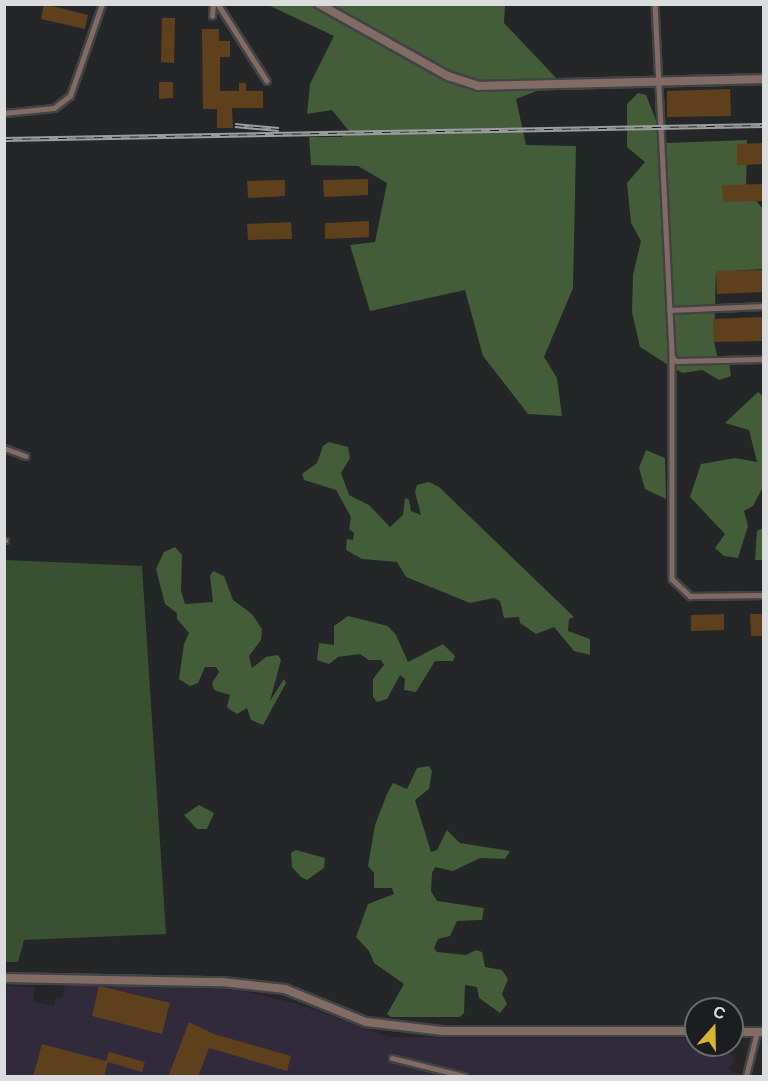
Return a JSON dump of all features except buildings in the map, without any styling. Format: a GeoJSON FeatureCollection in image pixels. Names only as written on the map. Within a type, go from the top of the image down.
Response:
{"type":"FeatureCollection","features":[{"type":"Feature","properties":{"kind":"street"},"geometry":{"type":"LineString","coordinates":[[319,4],[462,83],[478,86],[764,79]]}},
{"type":"Feature","properties":{"kind":"street"},"geometry":{"type":"LineString","coordinates":[[4,978],[222,982],[285,989],[366,1022],[433,1030],[684,1032]]}},
{"type":"Feature","properties":{"kind":"street"},"geometry":{"type":"LineString","coordinates":[[744,1032],[760,1032]]}},
{"type":"Feature","properties":{"kind":"lane"},"geometry":{"type":"LineString","coordinates":[[4,112],[54,108],[70,96],[102,4]]}},
{"type":"Feature","properties":{"kind":"lane"},"geometry":{"type":"LineString","coordinates":[[212,16],[213,4]]}},
{"type":"Feature","properties":{"kind":"lane"},"geometry":{"type":"LineString","coordinates":[[218,4],[267,81]]}},
{"type":"Feature","properties":{"kind":"lane"},"geometry":{"type":"LineString","coordinates":[[655,4],[661,82],[672,356],[672,579],[690,596],[764,595]]}},
{"type":"Feature","properties":{"kind":"lane"},"geometry":{"type":"LineString","coordinates":[[669,309],[764,306]]}},
{"type":"Feature","properties":{"kind":"lane"},"geometry":{"type":"LineString","coordinates":[[672,356],[676,361],[764,359]]}},
{"type":"Feature","properties":{"kind":"lane"},"geometry":{"type":"LineString","coordinates":[[4,448],[27,456]]}},
{"type":"Feature","properties":{"kind":"lane"},"geometry":{"type":"LineString","coordinates":[[746,1077],[760,1032]]}},
{"type":"Feature","properties":{"kind":"lane"},"geometry":{"type":"LineString","coordinates":[[392,1058],[464,1077]]}},
{"type":"Feature","properties":{"kind":"shaded area"},"geometry":{"type":"Polygon","coordinates":[[[94,981],[238,990],[297,1004],[389,1037],[684,1038],[684,1057],[734,1057],[735,1059],[728,1070],[744,1076],[5,1076],[5,986],[35,987],[33,1001],[54,1006],[56,997],[62,998],[66,982],[94,981]]]}},
{"type":"Feature","properties":{"kind":"green space"},"geometry":{"type":"Polygon","coordinates":[[[266,4],[505,5],[504,23],[560,82],[516,99],[526,145],[576,146],[573,288],[544,357],[557,378],[562,416],[528,414],[483,356],[465,290],[370,311],[350,245],[375,242],[387,183],[358,166],[311,165],[309,137],[342,137],[349,131],[332,110],[307,114],[310,84],[334,36],[266,4]]]}},
{"type":"Feature","properties":{"kind":"green space"},"geometry":{"type":"Polygon","coordinates":[[[638,93],[646,95],[665,143],[747,140],[746,189],[763,209],[763,269],[716,272],[714,342],[718,359],[729,362],[731,376],[719,380],[702,370],[683,373],[640,347],[632,312],[633,275],[641,241],[631,223],[627,183],[645,162],[627,147],[627,104],[638,93]]]}},
{"type":"Feature","properties":{"kind":"green space"},"geometry":{"type":"Polygon","coordinates":[[[758,392],[763,396],[763,487],[753,506],[744,511],[748,526],[738,558],[724,556],[715,548],[725,534],[690,497],[701,464],[735,458],[757,462],[749,430],[725,423],[758,392]]]}},
{"type":"Feature","properties":{"kind":"green space"},"geometry":{"type":"Polygon","coordinates":[[[329,442],[348,447],[350,458],[341,473],[349,495],[369,505],[390,527],[403,515],[405,498],[409,500],[411,511],[421,515],[415,492],[417,485],[429,482],[439,487],[574,617],[569,619],[568,631],[590,639],[590,655],[574,651],[554,627],[536,634],[520,623],[519,617],[504,618],[500,601],[494,598],[470,603],[406,577],[397,562],[362,559],[346,550],[347,539],[353,540],[354,533],[349,529],[351,517],[336,490],[304,480],[302,474],[317,463],[323,446],[329,442]]]}},
{"type":"Feature","properties":{"kind":"green space"},"geometry":{"type":"Polygon","coordinates":[[[646,450],[665,458],[666,499],[645,489],[639,468],[646,450]]]}},
{"type":"Feature","properties":{"kind":"green space"},"geometry":{"type":"Polygon","coordinates":[[[763,528],[763,560],[755,560],[757,531],[763,528]]]}},
{"type":"Feature","properties":{"kind":"green space"},"geometry":{"type":"Polygon","coordinates":[[[175,547],[182,555],[181,591],[185,604],[213,602],[210,576],[213,571],[224,576],[233,600],[252,614],[262,629],[261,640],[249,656],[252,668],[266,657],[278,655],[281,660],[270,701],[284,679],[286,683],[263,725],[251,720],[247,708],[237,714],[227,707],[230,695],[214,690],[212,683],[219,672],[216,667],[205,667],[198,683],[190,686],[179,679],[184,644],[189,633],[177,619],[177,613],[165,604],[156,569],[164,552],[175,547]]]}},
{"type":"Feature","properties":{"kind":"green space"},"geometry":{"type":"Polygon","coordinates":[[[5,560],[142,566],[166,934],[24,940],[18,962],[5,962],[5,560]]]}},
{"type":"Feature","properties":{"kind":"green space"},"geometry":{"type":"Polygon","coordinates":[[[348,616],[388,626],[396,635],[408,662],[443,644],[455,656],[453,661],[435,661],[416,692],[404,690],[405,679],[400,675],[387,699],[377,702],[373,697],[373,679],[384,665],[381,660],[369,660],[360,654],[338,657],[329,664],[317,660],[319,643],[334,645],[334,626],[348,616]]]}},
{"type":"Feature","properties":{"kind":"green space"},"geometry":{"type":"Polygon","coordinates":[[[429,766],[432,771],[429,789],[415,800],[431,852],[437,850],[447,830],[460,843],[510,851],[505,859],[480,858],[453,871],[435,867],[432,873],[431,891],[437,901],[484,908],[482,920],[457,921],[450,936],[438,939],[434,948],[437,952],[466,955],[476,950],[482,952],[485,967],[502,970],[508,979],[502,994],[507,1004],[500,1013],[479,998],[477,987],[465,985],[464,1013],[460,1017],[391,1017],[387,1014],[404,984],[374,963],[369,951],[356,937],[368,904],[394,894],[392,888],[374,888],[374,873],[368,866],[375,825],[387,794],[393,783],[407,789],[417,768],[429,766]]]}},
{"type":"Feature","properties":{"kind":"green space"},"geometry":{"type":"Polygon","coordinates":[[[199,805],[214,813],[207,829],[197,829],[184,815],[199,805]]]}},
{"type":"Feature","properties":{"kind":"green space"},"geometry":{"type":"Polygon","coordinates":[[[296,850],[325,858],[324,868],[307,880],[301,877],[292,867],[291,853],[296,850]]]}},
{"type":"Feature","properties":{"kind":"railway"},"geometry":{"type":"LineString","coordinates":[[235,125],[279,129]]}},
{"type":"Feature","properties":{"kind":"railway"},"geometry":{"type":"LineString","coordinates":[[4,139],[764,125]]}}]}
